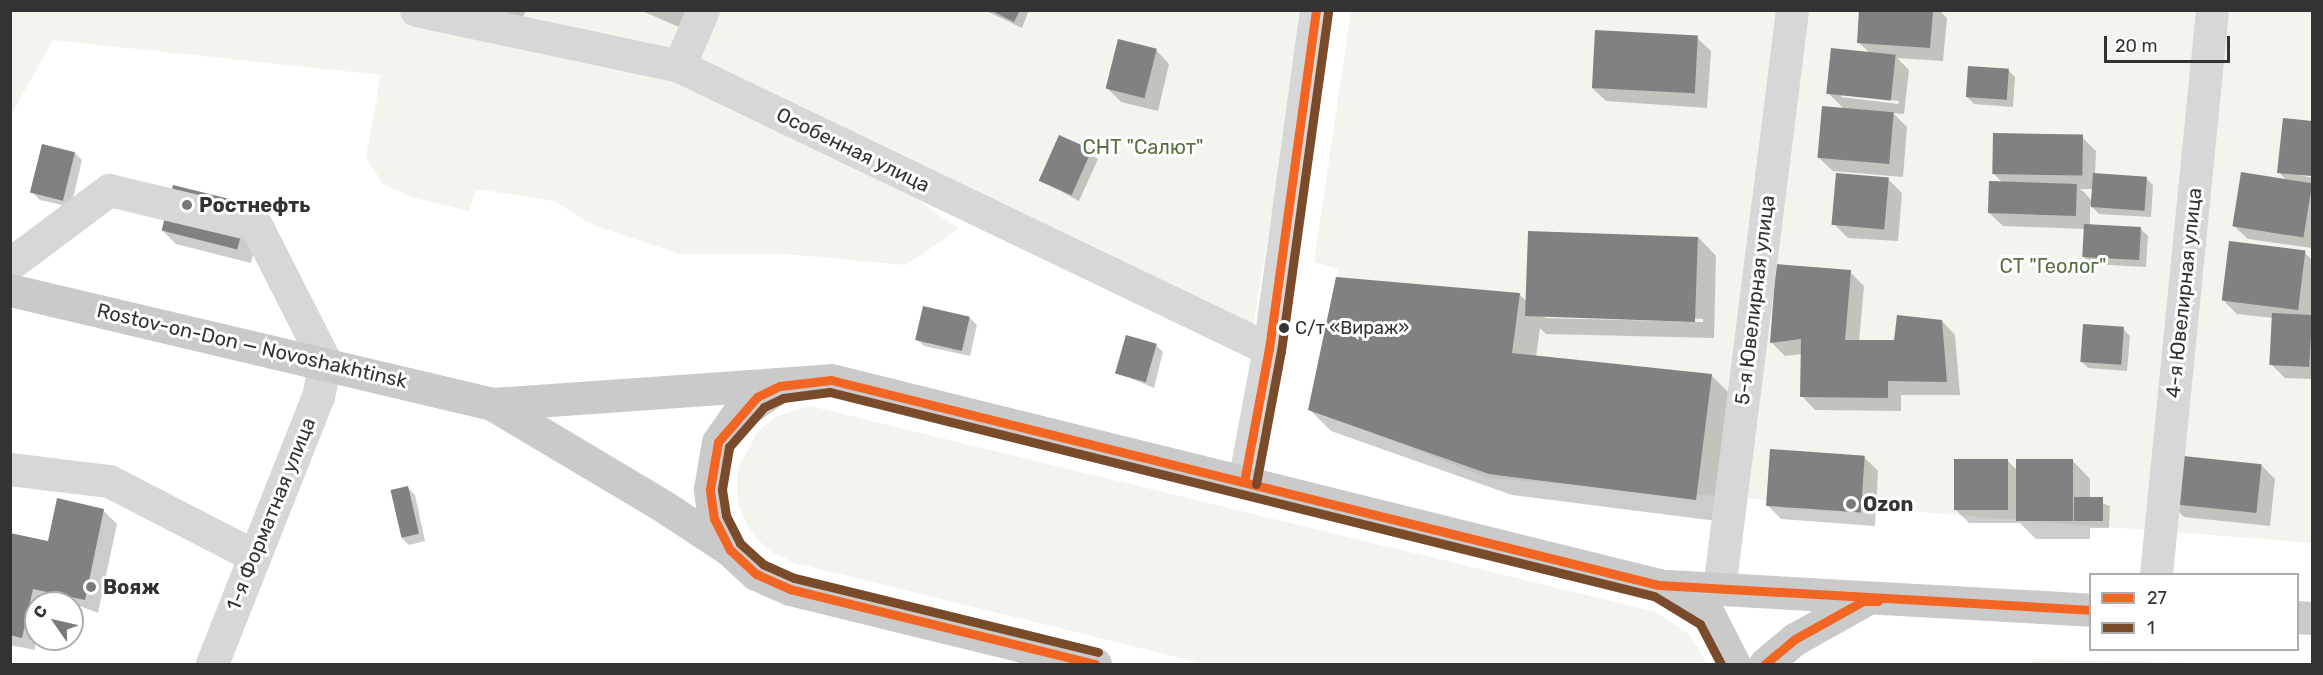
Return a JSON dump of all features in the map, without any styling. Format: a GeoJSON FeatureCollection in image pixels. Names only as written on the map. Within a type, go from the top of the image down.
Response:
{"type":"FeatureCollection","features":[{"type":"Feature","properties":{"kind":"main road","name":"Rostov-on-Don — Novoshakhtinsk"},"geometry":{"type":"LineString","coordinates":[[10,290],[325,361],[492,404]]}},
{"type":"Feature","properties":{"kind":"main road"},"geometry":{"type":"LineString","coordinates":[[492,404],[780,386],[831,380],[1659,585],[1863,601],[2089,610]]}},
{"type":"Feature","properties":{"kind":"main road"},"geometry":{"type":"LineString","coordinates":[[730,550],[714,519],[710,489],[718,442],[737,415],[780,386]]}},
{"type":"Feature","properties":{"kind":"main road"},"geometry":{"type":"LineString","coordinates":[[492,404],[730,550],[756,574],[790,589],[1095,664]]}},
{"type":"Feature","properties":{"kind":"main road"},"geometry":{"type":"LineString","coordinates":[[1659,585],[1709,615],[1734,664]]}},
{"type":"Feature","properties":{"kind":"main road"},"geometry":{"type":"LineString","coordinates":[[1765,664],[1796,639],[1863,601]]}},
{"type":"Feature","properties":{"kind":"street","name":"Особенная улица"},"geometry":{"type":"LineString","coordinates":[[416,10],[679,66],[1269,349]]}},
{"type":"Feature","properties":{"kind":"street"},"geometry":{"type":"LineString","coordinates":[[679,66],[704,10]]}},
{"type":"Feature","properties":{"kind":"street"},"geometry":{"type":"LineString","coordinates":[[1244,482],[1269,349],[1316,10]]}},
{"type":"Feature","properties":{"kind":"street","name":"5-я Ювелирная улица"},"geometry":{"type":"LineString","coordinates":[[1719,589],[1791,10]]}},
{"type":"Feature","properties":{"kind":"street","name":"4-я Ювелирная улица"},"geometry":{"type":"LineString","coordinates":[[2156,573],[2212,10]]}},
{"type":"Feature","properties":{"kind":"street"},"geometry":{"type":"LineString","coordinates":[[10,264],[109,189],[256,225],[325,361]]}},
{"type":"Feature","properties":{"kind":"street","name":"1-я Форматная улица"},"geometry":{"type":"LineString","coordinates":[[212,664],[318,396],[325,361]]}},
{"type":"Feature","properties":{"kind":"street"},"geometry":{"type":"LineString","coordinates":[[10,469],[109,481],[254,556]]}},
{"type":"Feature","properties":{"kind":"green space","name":"СНТ \"Салют\""},"geometry":{"type":"Polygon","coordinates":[[[11,11],[1305,11],[1249,352],[887,178],[959,229],[906,265],[785,254],[680,254],[593,225],[554,201],[476,189],[469,211],[414,198],[383,184],[366,157],[381,75],[53,40],[11,115],[11,11]]]}},
{"type":"Feature","properties":{"kind":"green space","name":"СТ \"Геолог\""},"geometry":{"type":"Polygon","coordinates":[[[1351,11],[2312,11],[2312,543],[1488,478],[1309,408],[1338,269],[1314,262],[1351,11]]]}},
{"type":"Feature","properties":{"kind":"green space"},"geometry":{"type":"Polygon","coordinates":[[[810,406],[1656,612],[1689,634],[1707,664],[1206,664],[794,563],[768,550],[750,531],[738,503],[737,470],[758,431],[775,417],[810,406]]]}},
{"type":"Feature","properties":{"kind":"green space"},"geometry":{"type":"Polygon","coordinates":[[[2032,659],[2239,664],[2031,664],[2032,659]]]}},
{"type":"Feature","properties":{"kind":"building"},"geometry":{"type":"Polygon","coordinates":[[[990,10],[1020,10],[1014,22],[990,10]]]}},
{"type":"Feature","properties":{"kind":"building"},"geometry":{"type":"Polygon","coordinates":[[[1859,10],[1933,10],[1930,48],[1857,43],[1859,10]]]}},
{"type":"Feature","properties":{"kind":"building"},"geometry":{"type":"Polygon","coordinates":[[[1595,30],[1698,35],[1695,93],[1592,88],[1595,30]]]}},
{"type":"Feature","properties":{"kind":"building"},"geometry":{"type":"Polygon","coordinates":[[[1118,39],[1157,49],[1144,98],[1106,88],[1118,39]]]}},
{"type":"Feature","properties":{"kind":"building"},"geometry":{"type":"Polygon","coordinates":[[[1831,48],[1896,55],[1891,101],[1826,94],[1831,48]]]}},
{"type":"Feature","properties":{"kind":"building"},"geometry":{"type":"Polygon","coordinates":[[[1968,66],[2009,69],[2007,100],[1966,97],[1968,66]]]}},
{"type":"Feature","properties":{"kind":"building"},"geometry":{"type":"Polygon","coordinates":[[[1822,106],[1894,112],[1889,164],[1817,158],[1822,106]]]}},
{"type":"Feature","properties":{"kind":"building"},"geometry":{"type":"Polygon","coordinates":[[[2283,118],[2312,121],[2312,176],[2277,173],[2283,118]]]}},
{"type":"Feature","properties":{"kind":"building"},"geometry":{"type":"Polygon","coordinates":[[[1993,133],[2083,135],[2082,176],[1992,174],[1993,133]]]}},
{"type":"Feature","properties":{"kind":"building"},"geometry":{"type":"Polygon","coordinates":[[[1059,135],[1092,150],[1072,195],[1039,181],[1059,135]]]}},
{"type":"Feature","properties":{"kind":"building"},"geometry":{"type":"Polygon","coordinates":[[[42,144],[75,152],[63,201],[30,193],[42,144]]]}},
{"type":"Feature","properties":{"kind":"building"},"geometry":{"type":"Polygon","coordinates":[[[2241,172],[2312,183],[2304,238],[2232,226],[2241,172]]]}},
{"type":"Feature","properties":{"kind":"building"},"geometry":{"type":"Polygon","coordinates":[[[1836,173],[1889,178],[1884,229],[1831,225],[1836,173]]]}},
{"type":"Feature","properties":{"kind":"building"},"geometry":{"type":"Polygon","coordinates":[[[2093,173],[2147,177],[2144,211],[2091,207],[2093,173]]]}},
{"type":"Feature","properties":{"kind":"building"},"geometry":{"type":"Polygon","coordinates":[[[1989,181],[2077,184],[2076,216],[1988,213],[1989,181]]]}},
{"type":"Feature","properties":{"kind":"building"},"geometry":{"type":"Polygon","coordinates":[[[173,185],[249,204],[237,249],[162,231],[173,185]]]}},
{"type":"Feature","properties":{"kind":"building"},"geometry":{"type":"Polygon","coordinates":[[[2084,224],[2141,227],[2139,260],[2082,257],[2084,224]]]}},
{"type":"Feature","properties":{"kind":"building"},"geometry":{"type":"Polygon","coordinates":[[[1528,231],[1698,237],[1695,322],[1525,316],[1528,231]]]}},
{"type":"Feature","properties":{"kind":"building"},"geometry":{"type":"Polygon","coordinates":[[[2229,241],[2305,250],[2298,310],[2222,301],[2229,241]]]}},
{"type":"Feature","properties":{"kind":"building"},"geometry":{"type":"Polygon","coordinates":[[[1776,264],[1851,270],[1845,340],[1894,340],[1897,315],[1942,320],[1947,382],[1888,381],[1888,398],[1800,397],[1801,339],[1770,343],[1776,264]]]}},
{"type":"Feature","properties":{"kind":"building"},"geometry":{"type":"Polygon","coordinates":[[[1336,277],[1520,293],[1512,353],[1712,374],[1696,500],[1489,474],[1308,410],[1336,277]]]}},
{"type":"Feature","properties":{"kind":"building"},"geometry":{"type":"Polygon","coordinates":[[[923,306],[970,317],[962,351],[915,340],[923,306]]]}},
{"type":"Feature","properties":{"kind":"building"},"geometry":{"type":"Polygon","coordinates":[[[2272,313],[2312,315],[2309,367],[2269,365],[2272,313]]]}},
{"type":"Feature","properties":{"kind":"building"},"geometry":{"type":"Polygon","coordinates":[[[2083,324],[2124,327],[2121,365],[2080,362],[2083,324]]]}},
{"type":"Feature","properties":{"kind":"building"},"geometry":{"type":"Polygon","coordinates":[[[1126,335],[1157,344],[1146,382],[1115,373],[1126,335]]]}},
{"type":"Feature","properties":{"kind":"building"},"geometry":{"type":"Polygon","coordinates":[[[1770,449],[1865,456],[1861,512],[1766,506],[1770,449]]]}},
{"type":"Feature","properties":{"kind":"building"},"geometry":{"type":"Polygon","coordinates":[[[2174,455],[2262,464],[2256,513],[2169,504],[2174,455]]]}},
{"type":"Feature","properties":{"kind":"building"},"geometry":{"type":"Polygon","coordinates":[[[1954,459],[2008,459],[2008,510],[1954,510],[1954,459]]]}},
{"type":"Feature","properties":{"kind":"building"},"geometry":{"type":"Polygon","coordinates":[[[2016,459],[2073,459],[2073,521],[2016,521],[2016,459]]]}},
{"type":"Feature","properties":{"kind":"building"},"geometry":{"type":"Polygon","coordinates":[[[408,486],[419,534],[401,538],[390,490],[408,486]]]}},
{"type":"Feature","properties":{"kind":"building"},"geometry":{"type":"Polygon","coordinates":[[[2074,497],[2103,497],[2103,521],[2074,521],[2074,497]]]}},
{"type":"Feature","properties":{"kind":"building"},"geometry":{"type":"Polygon","coordinates":[[[57,498],[104,509],[85,600],[84,591],[33,589],[33,591],[24,591],[22,638],[10,635],[10,533],[48,541],[57,498]]]}},
{"type":"Feature","properties":{"kind":"transit line","name":"27"},"geometry":{"type":"LineString","coordinates":[[1244,482],[1269,349],[1316,10]]}},
{"type":"Feature","properties":{"kind":"transit line","name":"1"},"geometry":{"type":"LineString","coordinates":[[1256,484],[1281,351],[1328,12]]}},
{"type":"Feature","properties":{"kind":"transit line","name":"27"},"geometry":{"type":"LineString","coordinates":[[1095,664],[790,589],[756,574],[730,550],[714,519],[710,489],[718,442],[757,397],[780,386],[831,380],[1659,585],[2089,610]]}},
{"type":"Feature","properties":{"kind":"transit line","name":"1"},"geometry":{"type":"LineString","coordinates":[[1098,652],[794,578],[763,564],[740,543],[726,515],[722,489],[729,447],[764,407],[783,398],[830,392],[1654,596],[1700,624],[1721,664]]}},
{"type":"Feature","properties":{"kind":"transit line","name":"27"},"geometry":{"type":"LineString","coordinates":[[1765,664],[1795,639],[1863,601],[1878,601]]}},
{"type":"Feature","properties":{"kind":"place","name":"Ростнефть"},"geometry":{"type":"Point","coordinates":[187,205]}},
{"type":"Feature","properties":{"kind":"place","name":"С/т «Вираж»"},"geometry":{"type":"Point","coordinates":[1284,328]}},
{"type":"Feature","properties":{"kind":"place","name":"Ozon"},"geometry":{"type":"Point","coordinates":[1851,504]}},
{"type":"Feature","properties":{"kind":"place","name":"Вояж"},"geometry":{"type":"Point","coordinates":[91,587]}}]}
